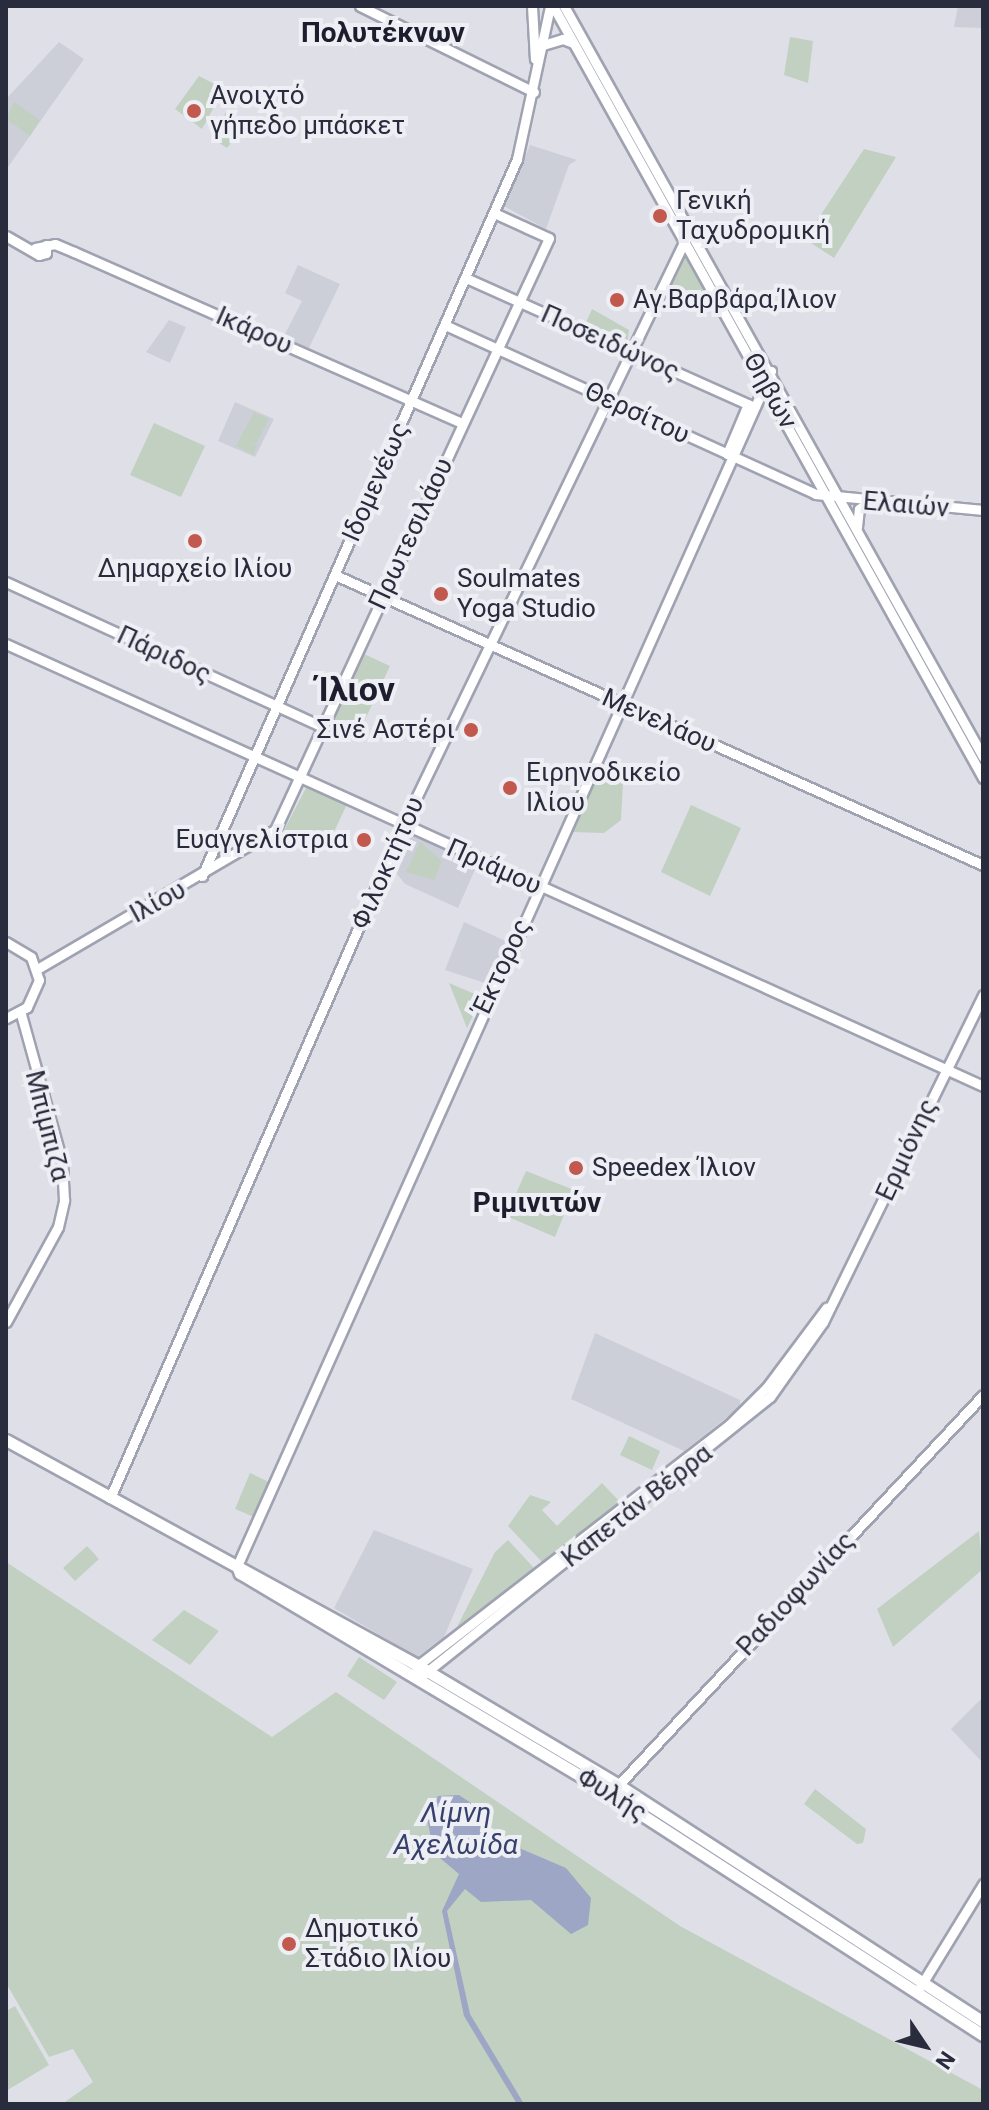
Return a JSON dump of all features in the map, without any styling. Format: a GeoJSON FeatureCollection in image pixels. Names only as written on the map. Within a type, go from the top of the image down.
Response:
{"type":"FeatureCollection","features":[{"type":"Feature","properties":{"kind":"main road","name":"Φυλής"},"geometry":{"type":"LineString","coordinates":[[6,1440],[237,1566],[420,1673],[613,1789],[920,1987],[983,2022]]}},
{"type":"Feature","properties":{"kind":"main road","name":"Φυλής"},"geometry":{"type":"LineString","coordinates":[[920,1987],[983,2035]]}},
{"type":"Feature","properties":{"kind":"street"},"geometry":{"type":"LineString","coordinates":[[360,6],[535,88]]}},
{"type":"Feature","properties":{"kind":"street","name":"Ιδομενέως"},"geometry":{"type":"LineString","coordinates":[[532,6],[535,88]]}},
{"type":"Feature","properties":{"kind":"street","name":"Ιδομενέως"},"geometry":{"type":"LineString","coordinates":[[202,876],[521,149],[552,6]]}},
{"type":"Feature","properties":{"kind":"street","name":"Θηβών"},"geometry":{"type":"LineString","coordinates":[[552,6],[686,238],[815,472],[858,530],[983,757]]}},
{"type":"Feature","properties":{"kind":"street","name":"Θηβών"},"geometry":{"type":"LineString","coordinates":[[564,6],[771,371],[983,778]]}},
{"type":"Feature","properties":{"kind":"street"},"geometry":{"type":"LineString","coordinates":[[543,45],[563,39],[576,45]]}},
{"type":"Feature","properties":{"kind":"street","name":"Πρωτεσιλάου"},"geometry":{"type":"LineString","coordinates":[[275,830],[549,238],[494,213]]}},
{"type":"Feature","properties":{"kind":"street","name":"Ικάρου"},"geometry":{"type":"LineString","coordinates":[[6,236],[40,246],[462,423]]}},
{"type":"Feature","properties":{"kind":"street","name":"Φιλοκτήτου"},"geometry":{"type":"LineString","coordinates":[[110,1498],[403,825],[686,238]]}},
{"type":"Feature","properties":{"kind":"street","name":"Ποσειδώνος"},"geometry":{"type":"LineString","coordinates":[[466,278],[751,405]]}},
{"type":"Feature","properties":{"kind":"street","name":"Θερσίτου"},"geometry":{"type":"LineString","coordinates":[[445,325],[800,487],[835,498]]}},
{"type":"Feature","properties":{"kind":"street","name":"Έκτορος"},"geometry":{"type":"LineString","coordinates":[[237,1566],[623,705],[751,405],[771,371]]}},
{"type":"Feature","properties":{"kind":"street"},"geometry":{"type":"LineString","coordinates":[[800,487],[814,483],[815,472]]}},
{"type":"Feature","properties":{"kind":"street","name":"Ελαιών"},"geometry":{"type":"LineString","coordinates":[[835,498],[983,510]]}},
{"type":"Feature","properties":{"kind":"street"},"geometry":{"type":"LineString","coordinates":[[858,530],[858,510],[871,500]]}},
{"type":"Feature","properties":{"kind":"street","name":"Μενελάου"},"geometry":{"type":"LineString","coordinates":[[335,575],[983,865]]}},
{"type":"Feature","properties":{"kind":"street","name":"Πάριδος"},"geometry":{"type":"LineString","coordinates":[[6,582],[323,727]]}},
{"type":"Feature","properties":{"kind":"street","name":"Πριάμου"},"geometry":{"type":"LineString","coordinates":[[6,644],[983,1086]]}},
{"type":"Feature","properties":{"kind":"street","name":"Ιλίου"},"geometry":{"type":"LineString","coordinates":[[37,969],[202,876],[275,830]]}},
{"type":"Feature","properties":{"kind":"street"},"geometry":{"type":"LineString","coordinates":[[6,942],[25,951],[37,969],[36,995],[21,1014],[6,1018]]}},
{"type":"Feature","properties":{"kind":"street","name":"Ερμιόνης"},"geometry":{"type":"LineString","coordinates":[[827,1306],[983,995]]}},
{"type":"Feature","properties":{"kind":"street","name":"Μπίμπιζα"},"geometry":{"type":"LineString","coordinates":[[6,1322],[54,1235],[64,1200],[62,1162],[21,1014]]}},
{"type":"Feature","properties":{"kind":"street","name":"Καπετάν Βέρρα"},"geometry":{"type":"LineString","coordinates":[[420,1673],[536,1578],[751,1415],[804,1353],[827,1306]]}},
{"type":"Feature","properties":{"kind":"street","name":"Ραδιοφωνίας"},"geometry":{"type":"LineString","coordinates":[[613,1789],[983,1395]]}},
{"type":"Feature","properties":{"kind":"street"},"geometry":{"type":"LineString","coordinates":[[920,1987],[983,1884]]}},
{"type":"Feature","properties":{"kind":"shaded area"},"geometry":{"type":"Polygon","coordinates":[[[958,6],[983,6],[983,28],[954,27],[958,6]]]}},
{"type":"Feature","properties":{"kind":"shaded area"},"geometry":{"type":"Polygon","coordinates":[[[59,42],[84,59],[6,170],[6,99],[59,42]]]}},
{"type":"Feature","properties":{"kind":"shaded area"},"geometry":{"type":"Polygon","coordinates":[[[530,145],[577,160],[569,165],[546,229],[504,206],[530,145]]]}},
{"type":"Feature","properties":{"kind":"shaded area"},"geometry":{"type":"Polygon","coordinates":[[[298,265],[340,284],[308,350],[283,338],[302,301],[285,293],[298,265]]]}},
{"type":"Feature","properties":{"kind":"shaded area"},"geometry":{"type":"Polygon","coordinates":[[[169,320],[186,327],[170,363],[146,352],[169,320]]]}},
{"type":"Feature","properties":{"kind":"shaded area"},"geometry":{"type":"Polygon","coordinates":[[[235,402],[274,419],[255,457],[218,441],[235,402]]]}},
{"type":"Feature","properties":{"kind":"shaded area"},"geometry":{"type":"Polygon","coordinates":[[[407,833],[477,865],[458,908],[405,884],[392,868],[407,833]]]}},
{"type":"Feature","properties":{"kind":"shaded area"},"geometry":{"type":"Polygon","coordinates":[[[464,922],[508,942],[488,984],[445,970],[464,922]]]}},
{"type":"Feature","properties":{"kind":"shaded area"},"geometry":{"type":"Polygon","coordinates":[[[595,1333],[740,1400],[740,1407],[684,1451],[571,1399],[595,1333]]]}},
{"type":"Feature","properties":{"kind":"shaded area"},"geometry":{"type":"Polygon","coordinates":[[[374,1530],[473,1569],[444,1637],[417,1657],[334,1608],[374,1530]]]}},
{"type":"Feature","properties":{"kind":"shaded area"},"geometry":{"type":"Polygon","coordinates":[[[983,1697],[983,1763],[951,1729],[983,1697]]]}},
{"type":"Feature","properties":{"kind":"green space"},"geometry":{"type":"Polygon","coordinates":[[[790,37],[813,41],[808,83],[784,75],[790,37]]]}},
{"type":"Feature","properties":{"kind":"green space"},"geometry":{"type":"Polygon","coordinates":[[[199,76],[224,89],[202,129],[175,109],[199,76]]]}},
{"type":"Feature","properties":{"kind":"green space"},"geometry":{"type":"Polygon","coordinates":[[[14,102],[40,120],[30,136],[6,119],[14,102]]]}},
{"type":"Feature","properties":{"kind":"green space"},"geometry":{"type":"Polygon","coordinates":[[[226,112],[247,123],[227,148],[213,139],[226,112]]]}},
{"type":"Feature","properties":{"kind":"green space"},"geometry":{"type":"Polygon","coordinates":[[[864,149],[896,157],[834,258],[805,239],[864,149]]]}},
{"type":"Feature","properties":{"kind":"green space"},"geometry":{"type":"Polygon","coordinates":[[[684,251],[711,299],[668,283],[684,251]]]}},
{"type":"Feature","properties":{"kind":"green space"},"geometry":{"type":"Polygon","coordinates":[[[592,309],[629,330],[627,345],[584,327],[592,309]]]}},
{"type":"Feature","properties":{"kind":"green space"},"geometry":{"type":"Polygon","coordinates":[[[254,412],[269,419],[256,444],[247,440],[257,446],[253,454],[236,446],[254,412]]]}},
{"type":"Feature","properties":{"kind":"green space"},"geometry":{"type":"Polygon","coordinates":[[[154,423],[205,446],[181,497],[130,475],[154,423]]]}},
{"type":"Feature","properties":{"kind":"green space"},"geometry":{"type":"Polygon","coordinates":[[[364,654],[390,666],[356,739],[330,726],[364,654]]]}},
{"type":"Feature","properties":{"kind":"green space"},"geometry":{"type":"Polygon","coordinates":[[[603,762],[623,783],[621,820],[604,833],[570,832],[603,762]]]}},
{"type":"Feature","properties":{"kind":"green space"},"geometry":{"type":"Polygon","coordinates":[[[307,786],[347,804],[326,849],[284,830],[307,786]]]}},
{"type":"Feature","properties":{"kind":"green space"},"geometry":{"type":"Polygon","coordinates":[[[691,805],[741,828],[710,896],[661,872],[691,805]]]}},
{"type":"Feature","properties":{"kind":"green space"},"geometry":{"type":"Polygon","coordinates":[[[420,842],[442,861],[434,880],[406,872],[420,842]]]}},
{"type":"Feature","properties":{"kind":"green space"},"geometry":{"type":"Polygon","coordinates":[[[449,983],[482,997],[467,1028],[449,983]]]}},
{"type":"Feature","properties":{"kind":"green space"},"geometry":{"type":"Polygon","coordinates":[[[526,1171],[574,1190],[555,1237],[506,1216],[526,1171]]]}},
{"type":"Feature","properties":{"kind":"green space"},"geometry":{"type":"Polygon","coordinates":[[[629,1436],[660,1451],[652,1470],[620,1455],[629,1436]]]}},
{"type":"Feature","properties":{"kind":"green space"},"geometry":{"type":"Polygon","coordinates":[[[250,1473],[269,1482],[254,1517],[235,1509],[250,1473]]]}},
{"type":"Feature","properties":{"kind":"green space"},"geometry":{"type":"Polygon","coordinates":[[[602,1483],[620,1502],[542,1562],[508,1526],[530,1495],[551,1502],[542,1510],[557,1526],[602,1483]]]}},
{"type":"Feature","properties":{"kind":"green space"},"geometry":{"type":"Polygon","coordinates":[[[979,1531],[983,1569],[893,1647],[877,1609],[979,1531]]]}},
{"type":"Feature","properties":{"kind":"green space"},"geometry":{"type":"Polygon","coordinates":[[[508,1540],[534,1568],[457,1627],[495,1552],[508,1540]]]}},
{"type":"Feature","properties":{"kind":"green space"},"geometry":{"type":"Polygon","coordinates":[[[87,1546],[99,1559],[75,1581],[63,1568],[87,1546]]]}},
{"type":"Feature","properties":{"kind":"green space"},"geometry":{"type":"Polygon","coordinates":[[[6,1562],[272,1737],[336,1692],[680,1926],[983,2090],[983,2104],[62,2104],[93,2082],[73,2049],[49,2057],[6,1983],[6,1562]]]}},
{"type":"Feature","properties":{"kind":"green space"},"geometry":{"type":"Polygon","coordinates":[[[184,1610],[219,1631],[190,1665],[152,1640],[184,1610]]]}},
{"type":"Feature","properties":{"kind":"green space"},"geometry":{"type":"Polygon","coordinates":[[[359,1657],[397,1682],[384,1700],[347,1676],[359,1657]]]}},
{"type":"Feature","properties":{"kind":"green space"},"geometry":{"type":"Polygon","coordinates":[[[815,1789],[866,1829],[863,1843],[857,1844],[804,1804],[815,1789]]]}},
{"type":"Feature","properties":{"kind":"green space"},"geometry":{"type":"Polygon","coordinates":[[[15,2006],[49,2065],[6,2091],[6,2011],[15,2006]]]}},
{"type":"Feature","properties":{"kind":"water","name":"Λίμνη Αχελωίδα"},"geometry":{"type":"Polygon","coordinates":[[[459,1795],[480,1809],[493,1837],[566,1868],[591,1898],[588,1925],[571,1934],[531,1900],[481,1902],[465,1889],[447,1911],[470,2014],[524,2104],[517,2104],[464,2016],[442,1911],[459,1874],[434,1853],[427,1818],[438,1796],[459,1795]]]}},
{"type":"Feature","properties":{"kind":"place","name":"Ανοιχτό γήπεδο μπάσκετ"},"geometry":{"type":"Point","coordinates":[194,111]}},
{"type":"Feature","properties":{"kind":"place","name":"Γενική Ταχυδρομική"},"geometry":{"type":"Point","coordinates":[660,216]}},
{"type":"Feature","properties":{"kind":"place","name":"Αγ.Βαρβάρα,Ίλιον"},"geometry":{"type":"Point","coordinates":[617,300]}},
{"type":"Feature","properties":{"kind":"place","name":"Δημαρχείο Ιλίου"},"geometry":{"type":"Point","coordinates":[195,541]}},
{"type":"Feature","properties":{"kind":"place","name":"Soulmates Yoga Studio"},"geometry":{"type":"Point","coordinates":[441,594]}},
{"type":"Feature","properties":{"kind":"place","name":"Σινέ Αστέρι"},"geometry":{"type":"Point","coordinates":[471,730]}},
{"type":"Feature","properties":{"kind":"place","name":"Ειρηνοδικείο Ιλίου"},"geometry":{"type":"Point","coordinates":[510,788]}},
{"type":"Feature","properties":{"kind":"place","name":"Ευαγγελίστρια"},"geometry":{"type":"Point","coordinates":[364,840]}},
{"type":"Feature","properties":{"kind":"place","name":"Speedex Ίλιον"},"geometry":{"type":"Point","coordinates":[576,1168]}},
{"type":"Feature","properties":{"kind":"place","name":"Δημοτικό Στάδιο Ιλίου"},"geometry":{"type":"Point","coordinates":[289,1944]}},
{"type":"Feature","properties":{"kind":"district","name":"Πολυτέκνων"},"geometry":{"type":"Point","coordinates":[383,33]}},
{"type":"Feature","properties":{"kind":"district","name":"Ίλιον"},"geometry":{"type":"Point","coordinates":[356,690]}},
{"type":"Feature","properties":{"kind":"district","name":"Ριμινιτών"},"geometry":{"type":"Point","coordinates":[537,1203]}}]}
